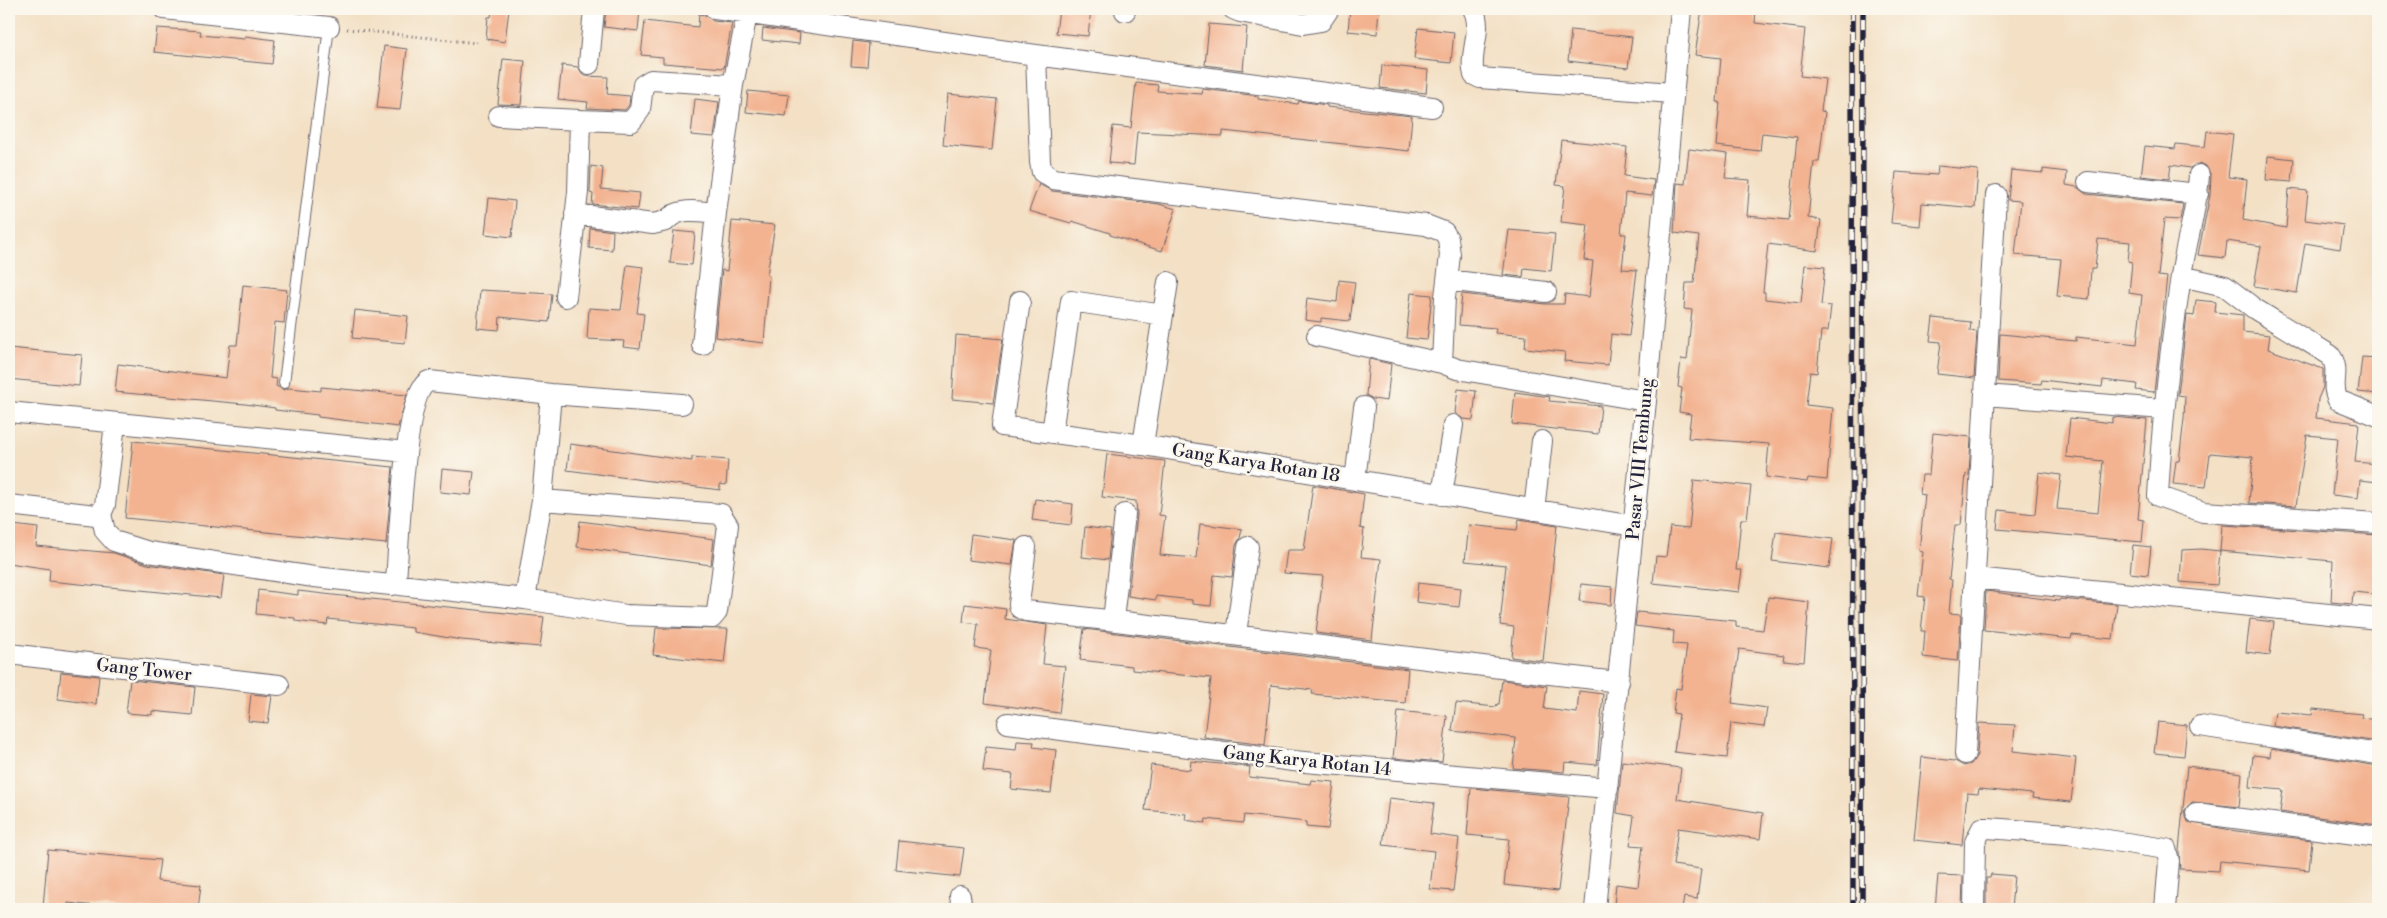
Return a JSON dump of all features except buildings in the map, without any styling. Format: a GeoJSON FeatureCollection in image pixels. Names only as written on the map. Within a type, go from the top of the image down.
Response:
{"type":"FeatureCollection","features":[{"type":"Feature","properties":{"kind":"street"},"geometry":{"type":"LineString","coordinates":[[164,9],[328,27]]}},
{"type":"Feature","properties":{"kind":"street"},"geometry":{"type":"LineString","coordinates":[[589,64],[594,9]]}},
{"type":"Feature","properties":{"kind":"street"},"geometry":{"type":"LineString","coordinates":[[715,9],[1432,107]]}},
{"type":"Feature","properties":{"kind":"street"},"geometry":{"type":"LineString","coordinates":[[1233,9],[1303,24],[1321,21],[1328,15],[1329,9]]}},
{"type":"Feature","properties":{"kind":"street"},"geometry":{"type":"LineString","coordinates":[[1473,9],[1477,15],[1477,24],[1472,68],[1474,75],[1480,78],[1672,93]]}},
{"type":"Feature","properties":{"kind":"street","name":"Pasar VIII Tembung"},"geometry":{"type":"LineString","coordinates":[[1595,909],[1619,682],[1646,401],[1672,93],[1682,9]]}},
{"type":"Feature","properties":{"kind":"street"},"geometry":{"type":"LineString","coordinates":[[702,345],[716,213],[733,85],[748,12]]}},
{"type":"Feature","properties":{"kind":"street"},"geometry":{"type":"LineString","coordinates":[[1036,54],[1040,162],[1042,172],[1053,179],[1426,225],[1444,232],[1448,239],[1450,255],[1442,362]]}},
{"type":"Feature","properties":{"kind":"street"},"geometry":{"type":"LineString","coordinates":[[500,116],[631,122],[640,110],[643,85],[651,80],[733,85]]}},
{"type":"Feature","properties":{"kind":"street"},"geometry":{"type":"LineString","coordinates":[[566,297],[575,214],[580,120]]}},
{"type":"Feature","properties":{"kind":"street"},"geometry":{"type":"LineString","coordinates":[[2088,182],[2198,185],[2181,276],[2163,409],[2158,496],[2203,512],[2378,523]]}},
{"type":"Feature","properties":{"kind":"street"},"geometry":{"type":"LineString","coordinates":[[1965,754],[1996,195]]}},
{"type":"Feature","properties":{"kind":"street"},"geometry":{"type":"LineString","coordinates":[[575,214],[653,224],[666,222],[670,216],[680,212],[693,210],[716,213]]}},
{"type":"Feature","properties":{"kind":"street"},"geometry":{"type":"LineString","coordinates":[[2181,276],[2225,286],[2255,309],[2330,355],[2337,365],[2334,392],[2338,400],[2378,416]]}},
{"type":"Feature","properties":{"kind":"street"},"geometry":{"type":"LineString","coordinates":[[1447,280],[1546,292]]}},
{"type":"Feature","properties":{"kind":"street"},"geometry":{"type":"LineString","coordinates":[[1143,445],[1168,282]]}},
{"type":"Feature","properties":{"kind":"street","name":"Gang Karya Rotan 18"},"geometry":{"type":"LineString","coordinates":[[1020,301],[1002,426],[1143,445],[1634,526]]}},
{"type":"Feature","properties":{"kind":"street"},"geometry":{"type":"LineString","coordinates":[[1052,433],[1071,301],[1163,315]]}},
{"type":"Feature","properties":{"kind":"street"},"geometry":{"type":"LineString","coordinates":[[1317,336],[1442,362],[1466,370],[1646,401]]}},
{"type":"Feature","properties":{"kind":"street"},"geometry":{"type":"LineString","coordinates":[[398,584],[396,580],[406,452],[416,398],[425,382],[452,382],[551,394],[682,404]]}},
{"type":"Feature","properties":{"kind":"street"},"geometry":{"type":"LineString","coordinates":[[525,599],[542,500],[551,394]]}},
{"type":"Feature","properties":{"kind":"street"},"geometry":{"type":"LineString","coordinates":[[1985,395],[2163,409]]}},
{"type":"Feature","properties":{"kind":"street"},"geometry":{"type":"LineString","coordinates":[[1355,480],[1364,407]]}},
{"type":"Feature","properties":{"kind":"street"},"geometry":{"type":"LineString","coordinates":[[9,412],[406,452]]}},
{"type":"Feature","properties":{"kind":"street"},"geometry":{"type":"LineString","coordinates":[[115,424],[105,505],[101,514],[105,531],[114,541],[149,552],[314,577],[391,586],[398,584],[525,599],[626,614],[714,617],[717,612],[728,530],[726,520],[721,514],[542,500]]}},
{"type":"Feature","properties":{"kind":"street"},"geometry":{"type":"LineString","coordinates":[[1442,495],[1452,425]]}},
{"type":"Feature","properties":{"kind":"street"},"geometry":{"type":"LineString","coordinates":[[1534,510],[1542,441]]}},
{"type":"Feature","properties":{"kind":"street"},"geometry":{"type":"LineString","coordinates":[[9,505],[96,516],[101,514]]}},
{"type":"Feature","properties":{"kind":"street"},"geometry":{"type":"LineString","coordinates":[[1113,620],[1125,514]]}},
{"type":"Feature","properties":{"kind":"street"},"geometry":{"type":"LineString","coordinates":[[1026,547],[1019,604],[1022,610],[1236,634],[1435,662],[1619,682]]}},
{"type":"Feature","properties":{"kind":"street"},"geometry":{"type":"LineString","coordinates":[[1236,634],[1248,547]]}},
{"type":"Feature","properties":{"kind":"street"},"geometry":{"type":"LineString","coordinates":[[1975,578],[2378,619]]}},
{"type":"Feature","properties":{"kind":"street","name":"Gang Tower"},"geometry":{"type":"LineString","coordinates":[[9,654],[279,685]]}},
{"type":"Feature","properties":{"kind":"street","name":"Gang Karya Rotan 14"},"geometry":{"type":"LineString","coordinates":[[1008,723],[1293,761],[1608,788]]}},
{"type":"Feature","properties":{"kind":"street"},"geometry":{"type":"LineString","coordinates":[[2200,726],[2378,754]]}},
{"type":"Feature","properties":{"kind":"street"},"geometry":{"type":"LineString","coordinates":[[2196,812],[2378,837]]}},
{"type":"Feature","properties":{"kind":"street"},"geometry":{"type":"LineString","coordinates":[[1974,909],[1975,842],[1982,828],[1988,828],[2068,834],[2166,849],[2169,861],[2165,909]]}},
{"type":"Feature","properties":{"kind":"lane"},"geometry":{"type":"LineString","coordinates":[[284,383],[328,27]]}},
{"type":"Feature","properties":{"kind":"path"},"geometry":{"type":"LineString","coordinates":[[328,27],[477,42]]}},
{"type":"Feature","properties":{"kind":"railway"},"geometry":{"type":"LineString","coordinates":[[1852,9],[1853,909]]}},
{"type":"Feature","properties":{"kind":"railway"},"geometry":{"type":"LineString","coordinates":[[1862,909],[1863,9]]}}]}
